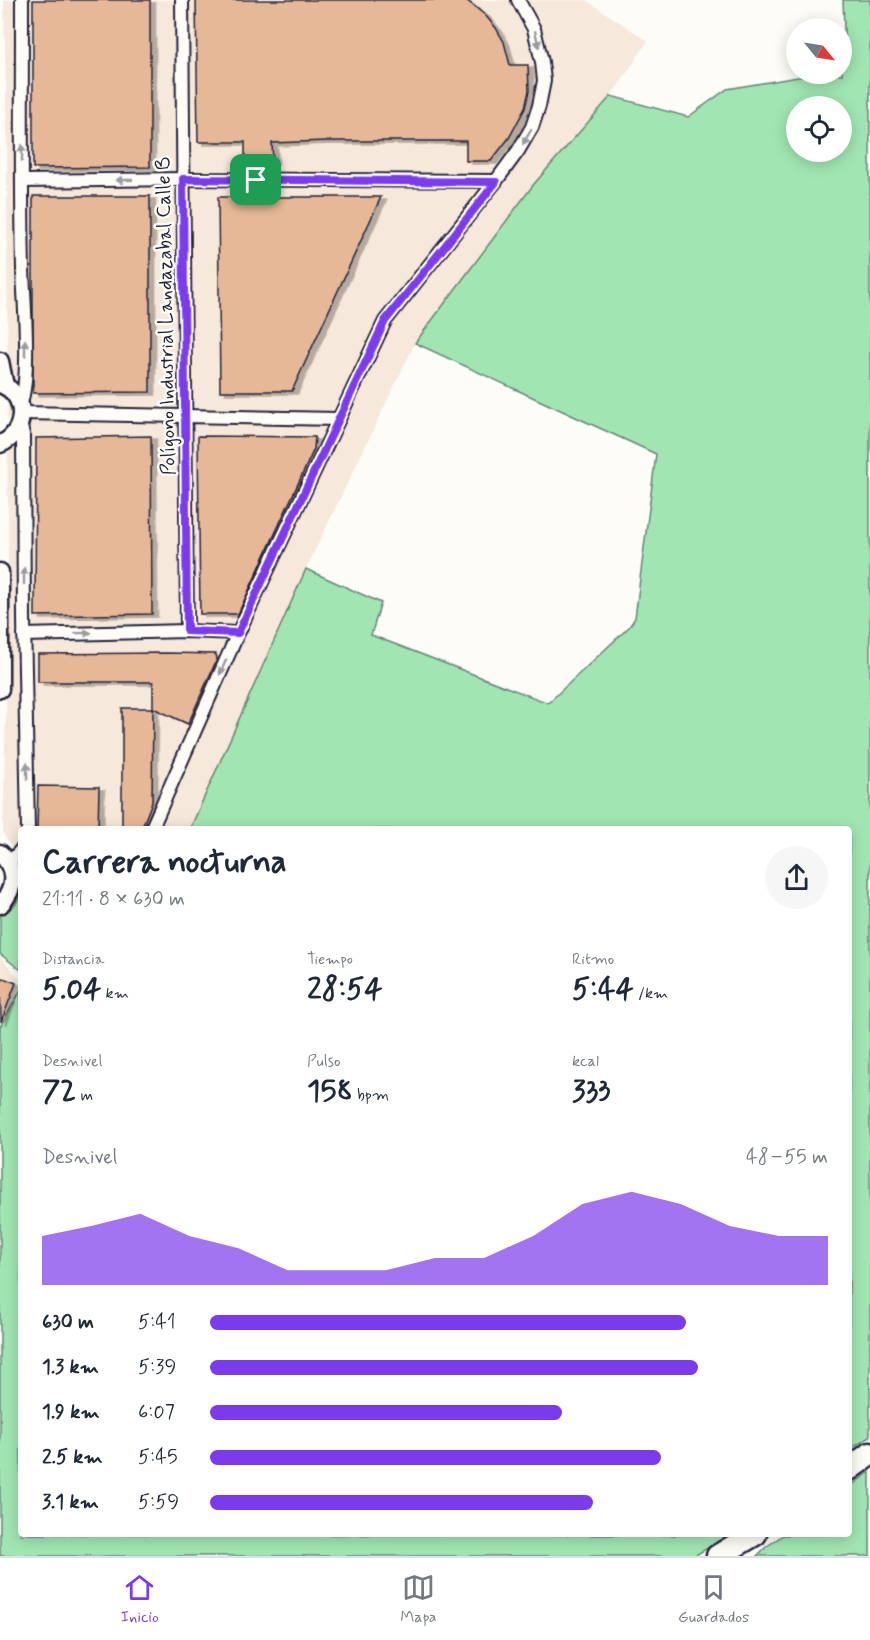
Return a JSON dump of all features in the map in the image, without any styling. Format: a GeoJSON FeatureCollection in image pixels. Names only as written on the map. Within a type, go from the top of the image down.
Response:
{"type":"FeatureCollection","features":[{"type":"Feature","properties":{"kind":"highway"},"geometry":{"type":"LineString","coordinates":[[852,1467],[870,1454]]}},
{"type":"Feature","properties":{"kind":"highway"},"geometry":{"type":"LineString","coordinates":[[718,1556],[745,1544]]}},
{"type":"Feature","properties":{"kind":"main road"},"geometry":{"type":"LineString","coordinates":[[0,361],[2,385],[17,398],[21,414],[16,431],[2,447]]}},
{"type":"Feature","properties":{"kind":"main road"},"geometry":{"type":"LineString","coordinates":[[0,572],[0,689]]}},
{"type":"Feature","properties":{"kind":"main road"},"geometry":{"type":"LineString","coordinates":[[0,905],[11,892],[13,881],[10,861]]}},
{"type":"Feature","properties":{"kind":"street"},"geometry":{"type":"LineString","coordinates":[[22,0],[25,396],[21,414],[28,826]]}},
{"type":"Feature","properties":{"kind":"street","name":"Polígono Industrial Landazabal Calle B"},"geometry":{"type":"LineString","coordinates":[[182,0],[187,631]]}},
{"type":"Feature","properties":{"kind":"street"},"geometry":{"type":"LineString","coordinates":[[154,826],[238,633],[385,321],[496,182],[532,127],[544,81],[534,29],[518,0]]}},
{"type":"Feature","properties":{"kind":"street"},"geometry":{"type":"LineString","coordinates":[[22,181],[183,179],[496,182]]}},
{"type":"Feature","properties":{"kind":"street"},"geometry":{"type":"LineString","coordinates":[[21,414],[338,419]]}},
{"type":"Feature","properties":{"kind":"street"},"geometry":{"type":"LineString","coordinates":[[24,635],[187,631],[238,633]]}},
{"type":"Feature","properties":{"kind":"shaded area"},"geometry":{"type":"Polygon","coordinates":[[[4,0],[586,0],[648,41],[611,96],[534,184],[415,343],[306,569],[191,826],[18,826],[18,858],[3,833],[8,626],[7,142],[4,0]]]}},
{"type":"Feature","properties":{"kind":"shaded area"},"geometry":{"type":"Polygon","coordinates":[[[0,957],[18,977],[18,988],[11,1007],[0,1025],[0,957]]]}},
{"type":"Feature","properties":{"kind":"green space"},"geometry":{"type":"Polygon","coordinates":[[[843,0],[870,0],[870,1437],[852,1448],[852,826],[191,826],[306,569],[381,603],[371,635],[548,703],[629,627],[635,618],[656,454],[415,343],[534,184],[611,96],[688,117],[727,89],[786,79],[786,84],[852,84],[852,18],[844,18],[843,0]]]}},
{"type":"Feature","properties":{"kind":"green space"},"geometry":{"type":"Polygon","coordinates":[[[18,900],[18,968],[0,954],[0,917],[18,900]]]}},
{"type":"Feature","properties":{"kind":"green space"},"geometry":{"type":"Polygon","coordinates":[[[18,995],[18,1537],[727,1537],[694,1556],[0,1556],[0,1027],[18,995]]]}},
{"type":"Feature","properties":{"kind":"green space"},"geometry":{"type":"Polygon","coordinates":[[[870,1472],[870,1556],[757,1556],[780,1537],[852,1537],[852,1485],[870,1472]]]}},
{"type":"Feature","properties":{"kind":"building"},"geometry":{"type":"Polygon","coordinates":[[[33,0],[150,0],[150,167],[33,168],[33,0]]]}},
{"type":"Feature","properties":{"kind":"building"},"geometry":{"type":"Polygon","coordinates":[[[196,0],[466,0],[485,15],[496,28],[504,42],[510,65],[528,65],[529,91],[525,108],[509,138],[491,161],[466,161],[466,141],[326,141],[272,143],[273,162],[245,163],[245,142],[198,142],[196,0]]]}},
{"type":"Feature","properties":{"kind":"building"},"geometry":{"type":"Polygon","coordinates":[[[33,196],[150,196],[150,392],[33,393],[33,196]]]}},
{"type":"Feature","properties":{"kind":"building"},"geometry":{"type":"Polygon","coordinates":[[[218,197],[381,197],[292,391],[220,391],[218,197]]]}},
{"type":"Feature","properties":{"kind":"building"},"geometry":{"type":"Polygon","coordinates":[[[151,436],[152,614],[35,616],[36,438],[151,436]]]}},
{"type":"Feature","properties":{"kind":"building"},"geometry":{"type":"Polygon","coordinates":[[[198,436],[315,437],[314,449],[238,614],[200,614],[198,436]]]}},
{"type":"Feature","properties":{"kind":"building"},"geometry":{"type":"Polygon","coordinates":[[[38,654],[216,654],[217,659],[188,724],[153,708],[153,682],[38,682],[38,654]]]}},
{"type":"Feature","properties":{"kind":"building"},"geometry":{"type":"Polygon","coordinates":[[[122,708],[153,708],[152,802],[143,826],[122,826],[122,708]]]}},
{"type":"Feature","properties":{"kind":"building"},"geometry":{"type":"Polygon","coordinates":[[[38,786],[99,787],[98,826],[37,826],[38,786]]]}},
{"type":"Feature","properties":{"kind":"building"},"geometry":{"type":"Polygon","coordinates":[[[3,978],[16,983],[1,1022],[0,986],[3,978]]]}},
{"type":"Feature","properties":{"kind":"route"},"geometry":{"type":"LineString","coordinates":[[183,179],[256,180],[496,182],[385,321],[238,633],[187,631],[183,179]]}}]}
